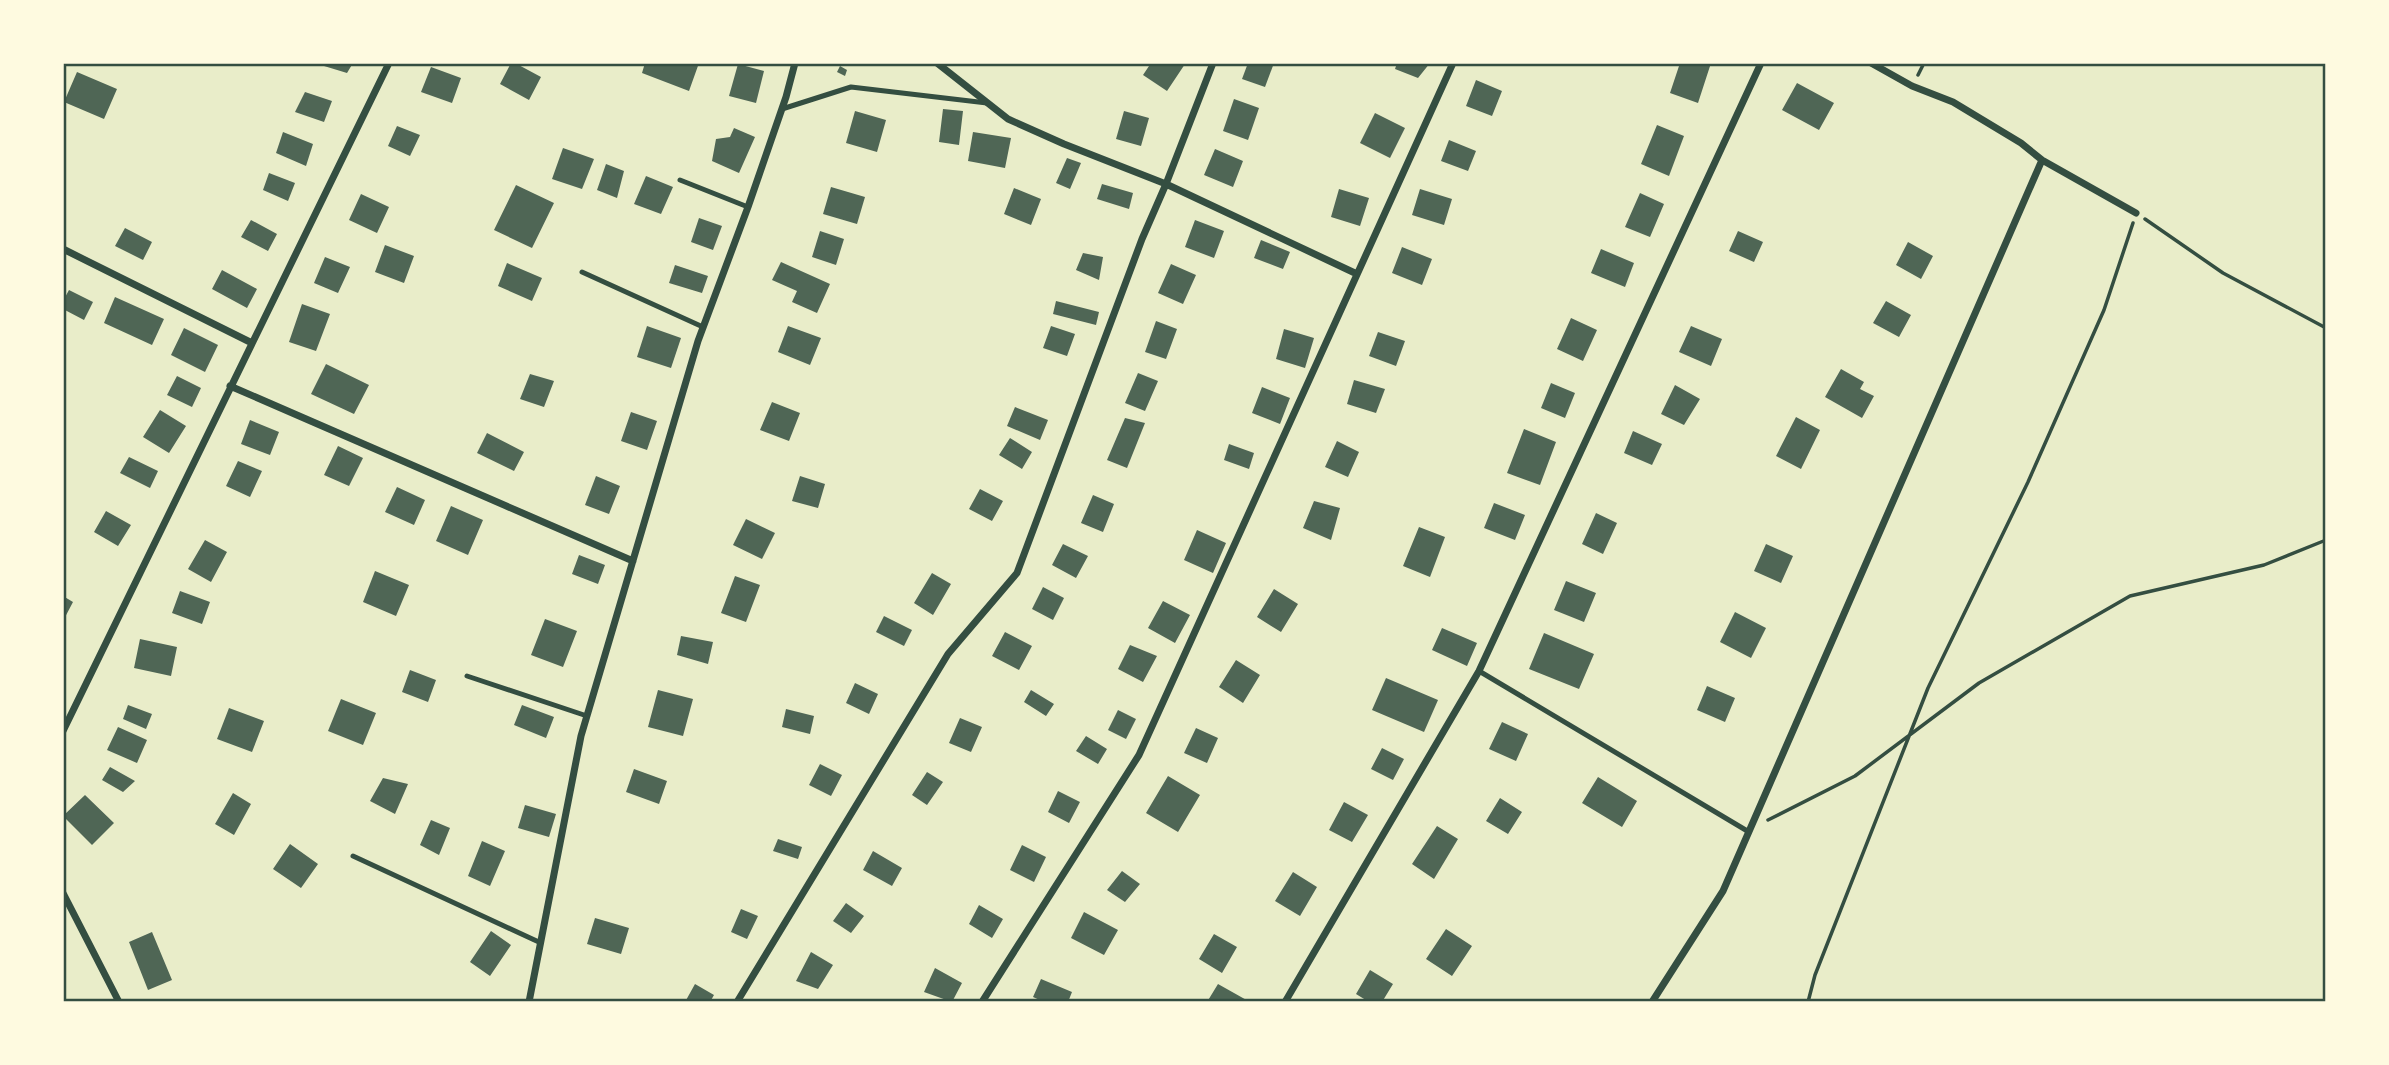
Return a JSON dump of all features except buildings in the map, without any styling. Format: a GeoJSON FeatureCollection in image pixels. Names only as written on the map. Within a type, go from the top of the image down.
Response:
{"type":"FeatureCollection","features":[{"type":"Feature","properties":{"kind":"street"},"geometry":{"type":"LineString","coordinates":[[63,731],[389,63]]}},
{"type":"Feature","properties":{"kind":"street"},"geometry":{"type":"LineString","coordinates":[[529,1002],[581,736],[703,327],[748,207],[795,63]]}},
{"type":"Feature","properties":{"kind":"street"},"geometry":{"type":"LineString","coordinates":[[937,63],[1008,119],[1166,184],[1357,274]]}},
{"type":"Feature","properties":{"kind":"street"},"geometry":{"type":"LineString","coordinates":[[737,1002],[948,654],[1017,573],[1142,239],[1213,63]]}},
{"type":"Feature","properties":{"kind":"street"},"geometry":{"type":"LineString","coordinates":[[982,1002],[1139,755],[1453,63]]}},
{"type":"Feature","properties":{"kind":"street"},"geometry":{"type":"LineString","coordinates":[[1285,1002],[1479,671],[1761,63]]}},
{"type":"Feature","properties":{"kind":"street"},"geometry":{"type":"LineString","coordinates":[[1871,63],[1912,86],[1953,102],[2021,143],[2042,160],[2136,213]]}},
{"type":"Feature","properties":{"kind":"street"},"geometry":{"type":"LineString","coordinates":[[1652,1002],[1723,891],[2042,160]]}},
{"type":"Feature","properties":{"kind":"street"},"geometry":{"type":"LineString","coordinates":[[63,249],[252,343]]}},
{"type":"Feature","properties":{"kind":"street"},"geometry":{"type":"LineString","coordinates":[[230,386],[633,561]]}},
{"type":"Feature","properties":{"kind":"street"},"geometry":{"type":"LineString","coordinates":[[63,893],[119,1002]]}},
{"type":"Feature","properties":{"kind":"lane"},"geometry":{"type":"LineString","coordinates":[[782,109],[851,87],[987,103]]}},
{"type":"Feature","properties":{"kind":"lane"},"geometry":{"type":"LineString","coordinates":[[680,180],[748,207]]}},
{"type":"Feature","properties":{"kind":"lane"},"geometry":{"type":"LineString","coordinates":[[582,272],[703,327]]}},
{"type":"Feature","properties":{"kind":"lane"},"geometry":{"type":"LineString","coordinates":[[1479,671],[1750,830]]}},
{"type":"Feature","properties":{"kind":"lane"},"geometry":{"type":"LineString","coordinates":[[467,676],[587,716]]}},
{"type":"Feature","properties":{"kind":"lane"},"geometry":{"type":"LineString","coordinates":[[353,856],[541,943]]}},
{"type":"Feature","properties":{"kind":"path"},"geometry":{"type":"LineString","coordinates":[[1808,1002],[1815,975],[1928,688],[2028,482],[2104,310],[2136,213],[2223,273],[2326,327]]}},
{"type":"Feature","properties":{"kind":"path"},"geometry":{"type":"LineString","coordinates":[[1750,830],[1855,776],[1979,683],[2130,596],[2264,565],[2326,540]]}}]}
